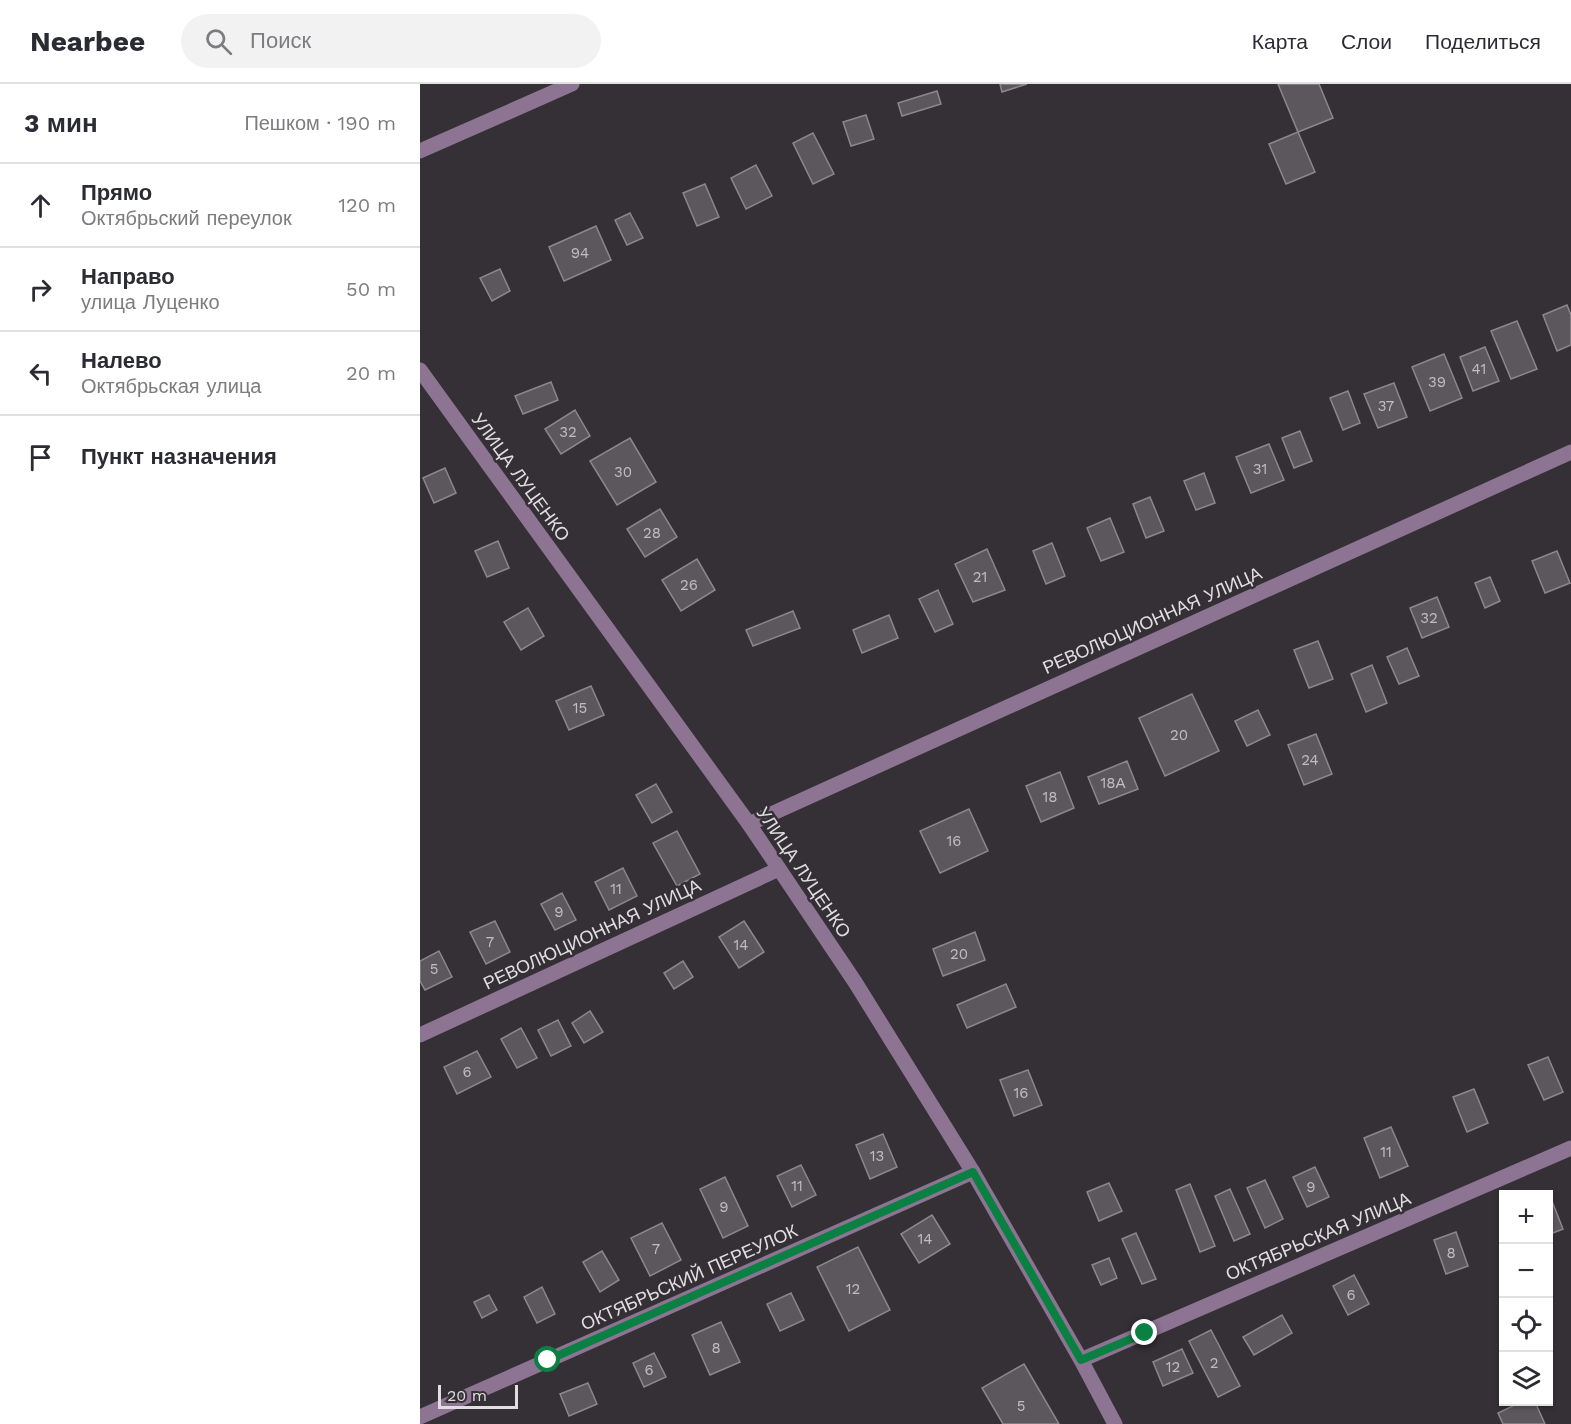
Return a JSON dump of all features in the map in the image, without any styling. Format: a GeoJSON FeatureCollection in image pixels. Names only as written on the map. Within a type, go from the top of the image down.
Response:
{"type":"FeatureCollection","features":[{"type":"Feature","properties":{"kind":"street"},"geometry":{"type":"LineString","coordinates":[[420,151],[572,84]]}},
{"type":"Feature","properties":{"kind":"street","name":"УЛИЦА ЛУЦЕНКО"},"geometry":{"type":"LineString","coordinates":[[420,369],[748,824],[855,982],[973,1172],[1115,1424]]}},
{"type":"Feature","properties":{"kind":"street","name":"РЕВОЛЮЦИОННАЯ УЛИЦА"},"geometry":{"type":"LineString","coordinates":[[748,824],[1571,452]]}},
{"type":"Feature","properties":{"kind":"street","name":"РЕВОЛЮЦИОННАЯ УЛИЦА"},"geometry":{"type":"LineString","coordinates":[[420,1035],[779,869]]}},
{"type":"Feature","properties":{"kind":"street","name":"ОКТЯБРЬСКАЯ УЛИЦА"},"geometry":{"type":"LineString","coordinates":[[1081,1360],[1571,1148]]}},
{"type":"Feature","properties":{"kind":"street","name":"ОКТЯБРЬСКИЙ ПЕРЕУЛОК"},"geometry":{"type":"LineString","coordinates":[[420,1417],[973,1172]]}},
{"type":"Feature","properties":{"kind":"building"},"geometry":{"type":"Polygon","coordinates":[[[1000,84],[1027,84],[1002,92],[1000,84]]]}},
{"type":"Feature","properties":{"kind":"building"},"geometry":{"type":"Polygon","coordinates":[[[1278,84],[1319,84],[1333,118],[1298,132],[1278,84]]]}},
{"type":"Feature","properties":{"kind":"building"},"geometry":{"type":"Polygon","coordinates":[[[937,91],[941,104],[902,116],[898,103],[937,91]]]}},
{"type":"Feature","properties":{"kind":"building"},"geometry":{"type":"Polygon","coordinates":[[[866,115],[874,139],[851,146],[843,122],[866,115]]]}},
{"type":"Feature","properties":{"kind":"building"},"geometry":{"type":"Polygon","coordinates":[[[1298,132],[1315,172],[1286,184],[1269,144],[1298,132]]]}},
{"type":"Feature","properties":{"kind":"building"},"geometry":{"type":"Polygon","coordinates":[[[813,133],[834,174],[813,184],[793,143],[813,133]]]}},
{"type":"Feature","properties":{"kind":"building"},"geometry":{"type":"Polygon","coordinates":[[[756,165],[772,196],[746,209],[731,178],[756,165]]]}},
{"type":"Feature","properties":{"kind":"building"},"geometry":{"type":"Polygon","coordinates":[[[705,184],[719,217],[697,226],[683,193],[705,184]]]}},
{"type":"Feature","properties":{"kind":"building"},"geometry":{"type":"Polygon","coordinates":[[[630,213],[643,238],[627,245],[615,220],[630,213]]]}},
{"type":"Feature","properties":{"kind":"building"},"geometry":{"type":"Polygon","coordinates":[[[596,226],[611,260],[564,281],[549,247],[596,226]]]}},
{"type":"Feature","properties":{"kind":"building"},"geometry":{"type":"Polygon","coordinates":[[[500,269],[510,291],[492,301],[480,278],[500,269]]]}},
{"type":"Feature","properties":{"kind":"building"},"geometry":{"type":"Polygon","coordinates":[[[1567,305],[1571,315],[1571,345],[1557,351],[1543,315],[1567,305]]]}},
{"type":"Feature","properties":{"kind":"building"},"geometry":{"type":"Polygon","coordinates":[[[1517,321],[1537,369],[1511,379],[1491,331],[1517,321]]]}},
{"type":"Feature","properties":{"kind":"building"},"geometry":{"type":"Polygon","coordinates":[[[1485,347],[1499,381],[1473,391],[1460,357],[1485,347]]]}},
{"type":"Feature","properties":{"kind":"building"},"geometry":{"type":"Polygon","coordinates":[[[1444,354],[1462,398],[1430,411],[1412,367],[1444,354]]]}},
{"type":"Feature","properties":{"kind":"building"},"geometry":{"type":"Polygon","coordinates":[[[551,382],[558,400],[523,414],[515,396],[551,382]]]}},
{"type":"Feature","properties":{"kind":"building"},"geometry":{"type":"Polygon","coordinates":[[[1394,383],[1407,417],[1378,428],[1364,394],[1394,383]]]}},
{"type":"Feature","properties":{"kind":"building"},"geometry":{"type":"Polygon","coordinates":[[[1348,391],[1360,423],[1343,430],[1330,398],[1348,391]]]}},
{"type":"Feature","properties":{"kind":"building"},"geometry":{"type":"Polygon","coordinates":[[[575,410],[590,436],[561,454],[545,429],[575,410]]]}},
{"type":"Feature","properties":{"kind":"building"},"geometry":{"type":"Polygon","coordinates":[[[1300,431],[1312,461],[1294,468],[1282,438],[1300,431]]]}},
{"type":"Feature","properties":{"kind":"building"},"geometry":{"type":"Polygon","coordinates":[[[630,438],[656,482],[617,505],[590,461],[630,438]]]}},
{"type":"Feature","properties":{"kind":"building"},"geometry":{"type":"Polygon","coordinates":[[[1269,444],[1284,480],[1251,493],[1236,457],[1269,444]]]}},
{"type":"Feature","properties":{"kind":"building"},"geometry":{"type":"Polygon","coordinates":[[[445,468],[456,493],[434,503],[423,478],[445,468]]]}},
{"type":"Feature","properties":{"kind":"building"},"geometry":{"type":"Polygon","coordinates":[[[1204,473],[1215,503],[1196,510],[1184,481],[1204,473]]]}},
{"type":"Feature","properties":{"kind":"building"},"geometry":{"type":"Polygon","coordinates":[[[1150,497],[1164,531],[1146,538],[1133,504],[1150,497]]]}},
{"type":"Feature","properties":{"kind":"building"},"geometry":{"type":"Polygon","coordinates":[[[660,509],[677,537],[645,557],[627,529],[660,509]]]}},
{"type":"Feature","properties":{"kind":"building"},"geometry":{"type":"Polygon","coordinates":[[[1110,518],[1124,552],[1101,561],[1087,528],[1110,518]]]}},
{"type":"Feature","properties":{"kind":"building"},"geometry":{"type":"Polygon","coordinates":[[[498,541],[509,568],[487,577],[475,551],[498,541]]]}},
{"type":"Feature","properties":{"kind":"building"},"geometry":{"type":"Polygon","coordinates":[[[1052,543],[1065,576],[1046,584],[1033,551],[1052,543]]]}},
{"type":"Feature","properties":{"kind":"building"},"geometry":{"type":"Polygon","coordinates":[[[987,549],[1005,590],[973,602],[955,564],[987,549]]]}},
{"type":"Feature","properties":{"kind":"building"},"geometry":{"type":"Polygon","coordinates":[[[1557,551],[1570,583],[1545,593],[1532,561],[1557,551]]]}},
{"type":"Feature","properties":{"kind":"building"},"geometry":{"type":"Polygon","coordinates":[[[697,559],[715,590],[681,611],[662,580],[697,559]]]}},
{"type":"Feature","properties":{"kind":"building"},"geometry":{"type":"Polygon","coordinates":[[[1490,577],[1500,601],[1485,608],[1475,583],[1490,577]]]}},
{"type":"Feature","properties":{"kind":"building"},"geometry":{"type":"Polygon","coordinates":[[[938,590],[953,624],[935,632],[919,599],[938,590]]]}},
{"type":"Feature","properties":{"kind":"building"},"geometry":{"type":"Polygon","coordinates":[[[1437,597],[1449,627],[1422,638],[1410,608],[1437,597]]]}},
{"type":"Feature","properties":{"kind":"building"},"geometry":{"type":"Polygon","coordinates":[[[528,608],[544,636],[521,650],[504,622],[528,608]]]}},
{"type":"Feature","properties":{"kind":"building"},"geometry":{"type":"Polygon","coordinates":[[[793,611],[800,628],[753,646],[746,630],[793,611]]]}},
{"type":"Feature","properties":{"kind":"building"},"geometry":{"type":"Polygon","coordinates":[[[889,615],[898,638],[862,653],[853,630],[889,615]]]}},
{"type":"Feature","properties":{"kind":"building"},"geometry":{"type":"Polygon","coordinates":[[[1318,641],[1333,679],[1309,688],[1294,650],[1318,641]]]}},
{"type":"Feature","properties":{"kind":"building"},"geometry":{"type":"Polygon","coordinates":[[[1407,648],[1419,676],[1399,684],[1387,657],[1407,648]]]}},
{"type":"Feature","properties":{"kind":"building"},"geometry":{"type":"Polygon","coordinates":[[[1372,665],[1387,703],[1366,712],[1351,674],[1372,665]]]}},
{"type":"Feature","properties":{"kind":"building"},"geometry":{"type":"Polygon","coordinates":[[[591,686],[604,715],[569,730],[556,701],[591,686]]]}},
{"type":"Feature","properties":{"kind":"building"},"geometry":{"type":"Polygon","coordinates":[[[1192,694],[1219,751],[1165,776],[1139,718],[1192,694]]]}},
{"type":"Feature","properties":{"kind":"building"},"geometry":{"type":"Polygon","coordinates":[[[1258,710],[1270,735],[1247,746],[1235,721],[1258,710]]]}},
{"type":"Feature","properties":{"kind":"building"},"geometry":{"type":"Polygon","coordinates":[[[1316,734],[1332,774],[1304,785],[1288,745],[1316,734]]]}},
{"type":"Feature","properties":{"kind":"building"},"geometry":{"type":"Polygon","coordinates":[[[1127,761],[1138,789],[1099,804],[1088,777],[1127,761]]]}},
{"type":"Feature","properties":{"kind":"building"},"geometry":{"type":"Polygon","coordinates":[[[1060,772],[1074,808],[1041,822],[1026,786],[1060,772]]]}},
{"type":"Feature","properties":{"kind":"building"},"geometry":{"type":"Polygon","coordinates":[[[656,784],[672,812],[652,823],[636,795],[656,784]]]}},
{"type":"Feature","properties":{"kind":"building"},"geometry":{"type":"Polygon","coordinates":[[[969,809],[988,851],[940,873],[920,831],[969,809]]]}},
{"type":"Feature","properties":{"kind":"building"},"geometry":{"type":"Polygon","coordinates":[[[677,831],[700,874],[677,886],[653,843],[677,831]]]}},
{"type":"Feature","properties":{"kind":"building"},"geometry":{"type":"Polygon","coordinates":[[[623,868],[637,896],[609,910],[595,882],[623,868]]]}},
{"type":"Feature","properties":{"kind":"building"},"geometry":{"type":"Polygon","coordinates":[[[562,893],[576,920],[555,930],[541,904],[562,893]]]}},
{"type":"Feature","properties":{"kind":"building"},"geometry":{"type":"Polygon","coordinates":[[[495,921],[510,952],[486,964],[470,932],[495,921]]]}},
{"type":"Feature","properties":{"kind":"building"},"geometry":{"type":"Polygon","coordinates":[[[744,921],[764,952],[739,968],[719,937],[744,921]]]}},
{"type":"Feature","properties":{"kind":"building"},"geometry":{"type":"Polygon","coordinates":[[[975,932],[985,960],[943,976],[933,949],[975,932]]]}},
{"type":"Feature","properties":{"kind":"building"},"geometry":{"type":"Polygon","coordinates":[[[439,951],[452,977],[425,990],[420,981],[420,961],[439,951]]]}},
{"type":"Feature","properties":{"kind":"building"},"geometry":{"type":"Polygon","coordinates":[[[683,961],[693,977],[674,989],[664,973],[683,961]]]}},
{"type":"Feature","properties":{"kind":"building"},"geometry":{"type":"Polygon","coordinates":[[[1006,984],[1016,1007],[967,1028],[957,1005],[1006,984]]]}},
{"type":"Feature","properties":{"kind":"building"},"geometry":{"type":"Polygon","coordinates":[[[590,1011],[603,1032],[584,1043],[572,1023],[590,1011]]]}},
{"type":"Feature","properties":{"kind":"building"},"geometry":{"type":"Polygon","coordinates":[[[558,1020],[571,1046],[551,1056],[538,1030],[558,1020]]]}},
{"type":"Feature","properties":{"kind":"building"},"geometry":{"type":"Polygon","coordinates":[[[521,1028],[537,1058],[517,1068],[501,1039],[521,1028]]]}},
{"type":"Feature","properties":{"kind":"building"},"geometry":{"type":"Polygon","coordinates":[[[477,1051],[491,1077],[457,1094],[444,1067],[477,1051]]]}},
{"type":"Feature","properties":{"kind":"building"},"geometry":{"type":"Polygon","coordinates":[[[1548,1057],[1563,1092],[1544,1100],[1528,1065],[1548,1057]]]}},
{"type":"Feature","properties":{"kind":"building"},"geometry":{"type":"Polygon","coordinates":[[[1028,1070],[1042,1105],[1014,1116],[1000,1080],[1028,1070]]]}},
{"type":"Feature","properties":{"kind":"building"},"geometry":{"type":"Polygon","coordinates":[[[1474,1089],[1488,1123],[1467,1132],[1453,1097],[1474,1089]]]}},
{"type":"Feature","properties":{"kind":"building"},"geometry":{"type":"Polygon","coordinates":[[[1391,1127],[1408,1166],[1380,1178],[1364,1138],[1391,1127]]]}},
{"type":"Feature","properties":{"kind":"building"},"geometry":{"type":"Polygon","coordinates":[[[883,1134],[897,1167],[870,1179],[856,1145],[883,1134]]]}},
{"type":"Feature","properties":{"kind":"building"},"geometry":{"type":"Polygon","coordinates":[[[801,1165],[816,1195],[792,1207],[777,1176],[801,1165]]]}},
{"type":"Feature","properties":{"kind":"building"},"geometry":{"type":"Polygon","coordinates":[[[1315,1167],[1329,1197],[1307,1207],[1293,1177],[1315,1167]]]}},
{"type":"Feature","properties":{"kind":"building"},"geometry":{"type":"Polygon","coordinates":[[[725,1177],[748,1226],[723,1238],[700,1189],[725,1177]]]}},
{"type":"Feature","properties":{"kind":"building"},"geometry":{"type":"Polygon","coordinates":[[[1265,1180],[1283,1219],[1265,1228],[1247,1188],[1265,1180]]]}},
{"type":"Feature","properties":{"kind":"building"},"geometry":{"type":"Polygon","coordinates":[[[1109,1183],[1122,1211],[1099,1221],[1087,1192],[1109,1183]]]}},
{"type":"Feature","properties":{"kind":"building"},"geometry":{"type":"Polygon","coordinates":[[[1190,1184],[1215,1246],[1200,1252],[1176,1190],[1190,1184]]]}},
{"type":"Feature","properties":{"kind":"building"},"geometry":{"type":"Polygon","coordinates":[[[1230,1189],[1250,1234],[1234,1241],[1215,1196],[1230,1189]]]}},
{"type":"Feature","properties":{"kind":"building"},"geometry":{"type":"Polygon","coordinates":[[[1553,1204],[1563,1229],[1553,1233],[1553,1204]]]}},
{"type":"Feature","properties":{"kind":"building"},"geometry":{"type":"Polygon","coordinates":[[[932,1215],[950,1244],[919,1263],[901,1234],[932,1215]]]}},
{"type":"Feature","properties":{"kind":"building"},"geometry":{"type":"Polygon","coordinates":[[[662,1223],[681,1260],[650,1276],[631,1238],[662,1223]]]}},
{"type":"Feature","properties":{"kind":"building"},"geometry":{"type":"Polygon","coordinates":[[[1456,1232],[1468,1266],[1446,1274],[1434,1240],[1456,1232]]]}},
{"type":"Feature","properties":{"kind":"building"},"geometry":{"type":"Polygon","coordinates":[[[1136,1233],[1156,1279],[1142,1284],[1122,1239],[1136,1233]]]}},
{"type":"Feature","properties":{"kind":"building"},"geometry":{"type":"Polygon","coordinates":[[[858,1247],[890,1310],[849,1331],[817,1267],[858,1247]]]}},
{"type":"Feature","properties":{"kind":"building"},"geometry":{"type":"Polygon","coordinates":[[[602,1251],[619,1280],[600,1292],[583,1262],[602,1251]]]}},
{"type":"Feature","properties":{"kind":"building"},"geometry":{"type":"Polygon","coordinates":[[[1109,1258],[1117,1278],[1101,1285],[1092,1265],[1109,1258]]]}},
{"type":"Feature","properties":{"kind":"building"},"geometry":{"type":"Polygon","coordinates":[[[1354,1275],[1369,1304],[1348,1315],[1333,1286],[1354,1275]]]}},
{"type":"Feature","properties":{"kind":"building"},"geometry":{"type":"Polygon","coordinates":[[[542,1287],[555,1314],[537,1323],[524,1297],[542,1287]]]}},
{"type":"Feature","properties":{"kind":"building"},"geometry":{"type":"Polygon","coordinates":[[[791,1293],[804,1320],[780,1331],[767,1304],[791,1293]]]}},
{"type":"Feature","properties":{"kind":"building"},"geometry":{"type":"Polygon","coordinates":[[[489,1295],[497,1310],[482,1318],[474,1302],[489,1295]]]}},
{"type":"Feature","properties":{"kind":"building"},"geometry":{"type":"Polygon","coordinates":[[[1282,1315],[1292,1333],[1254,1355],[1243,1337],[1282,1315]]]}},
{"type":"Feature","properties":{"kind":"building"},"geometry":{"type":"Polygon","coordinates":[[[721,1322],[740,1362],[710,1375],[692,1335],[721,1322]]]}},
{"type":"Feature","properties":{"kind":"building"},"geometry":{"type":"Polygon","coordinates":[[[1211,1330],[1240,1386],[1218,1397],[1189,1341],[1211,1330]]]}},
{"type":"Feature","properties":{"kind":"building"},"geometry":{"type":"Polygon","coordinates":[[[1182,1349],[1193,1373],[1163,1386],[1153,1362],[1182,1349]]]}},
{"type":"Feature","properties":{"kind":"building"},"geometry":{"type":"Polygon","coordinates":[[[654,1353],[666,1377],[644,1387],[633,1363],[654,1353]]]}},
{"type":"Feature","properties":{"kind":"building"},"geometry":{"type":"Polygon","coordinates":[[[1024,1364],[1059,1424],[1003,1424],[982,1388],[1024,1364]]]}},
{"type":"Feature","properties":{"kind":"building"},"geometry":{"type":"Polygon","coordinates":[[[588,1383],[597,1404],[569,1416],[560,1394],[588,1383]]]}},
{"type":"Feature","properties":{"kind":"building"},"geometry":{"type":"Polygon","coordinates":[[[1513,1406],[1537,1406],[1545,1424],[1503,1424],[1498,1413],[1513,1406]]]}},
{"type":"Feature","properties":{"kind":"route"},"geometry":{"type":"LineString","coordinates":[[548,1360],[973,1172],[1081,1360],[1145,1333]]}}]}
